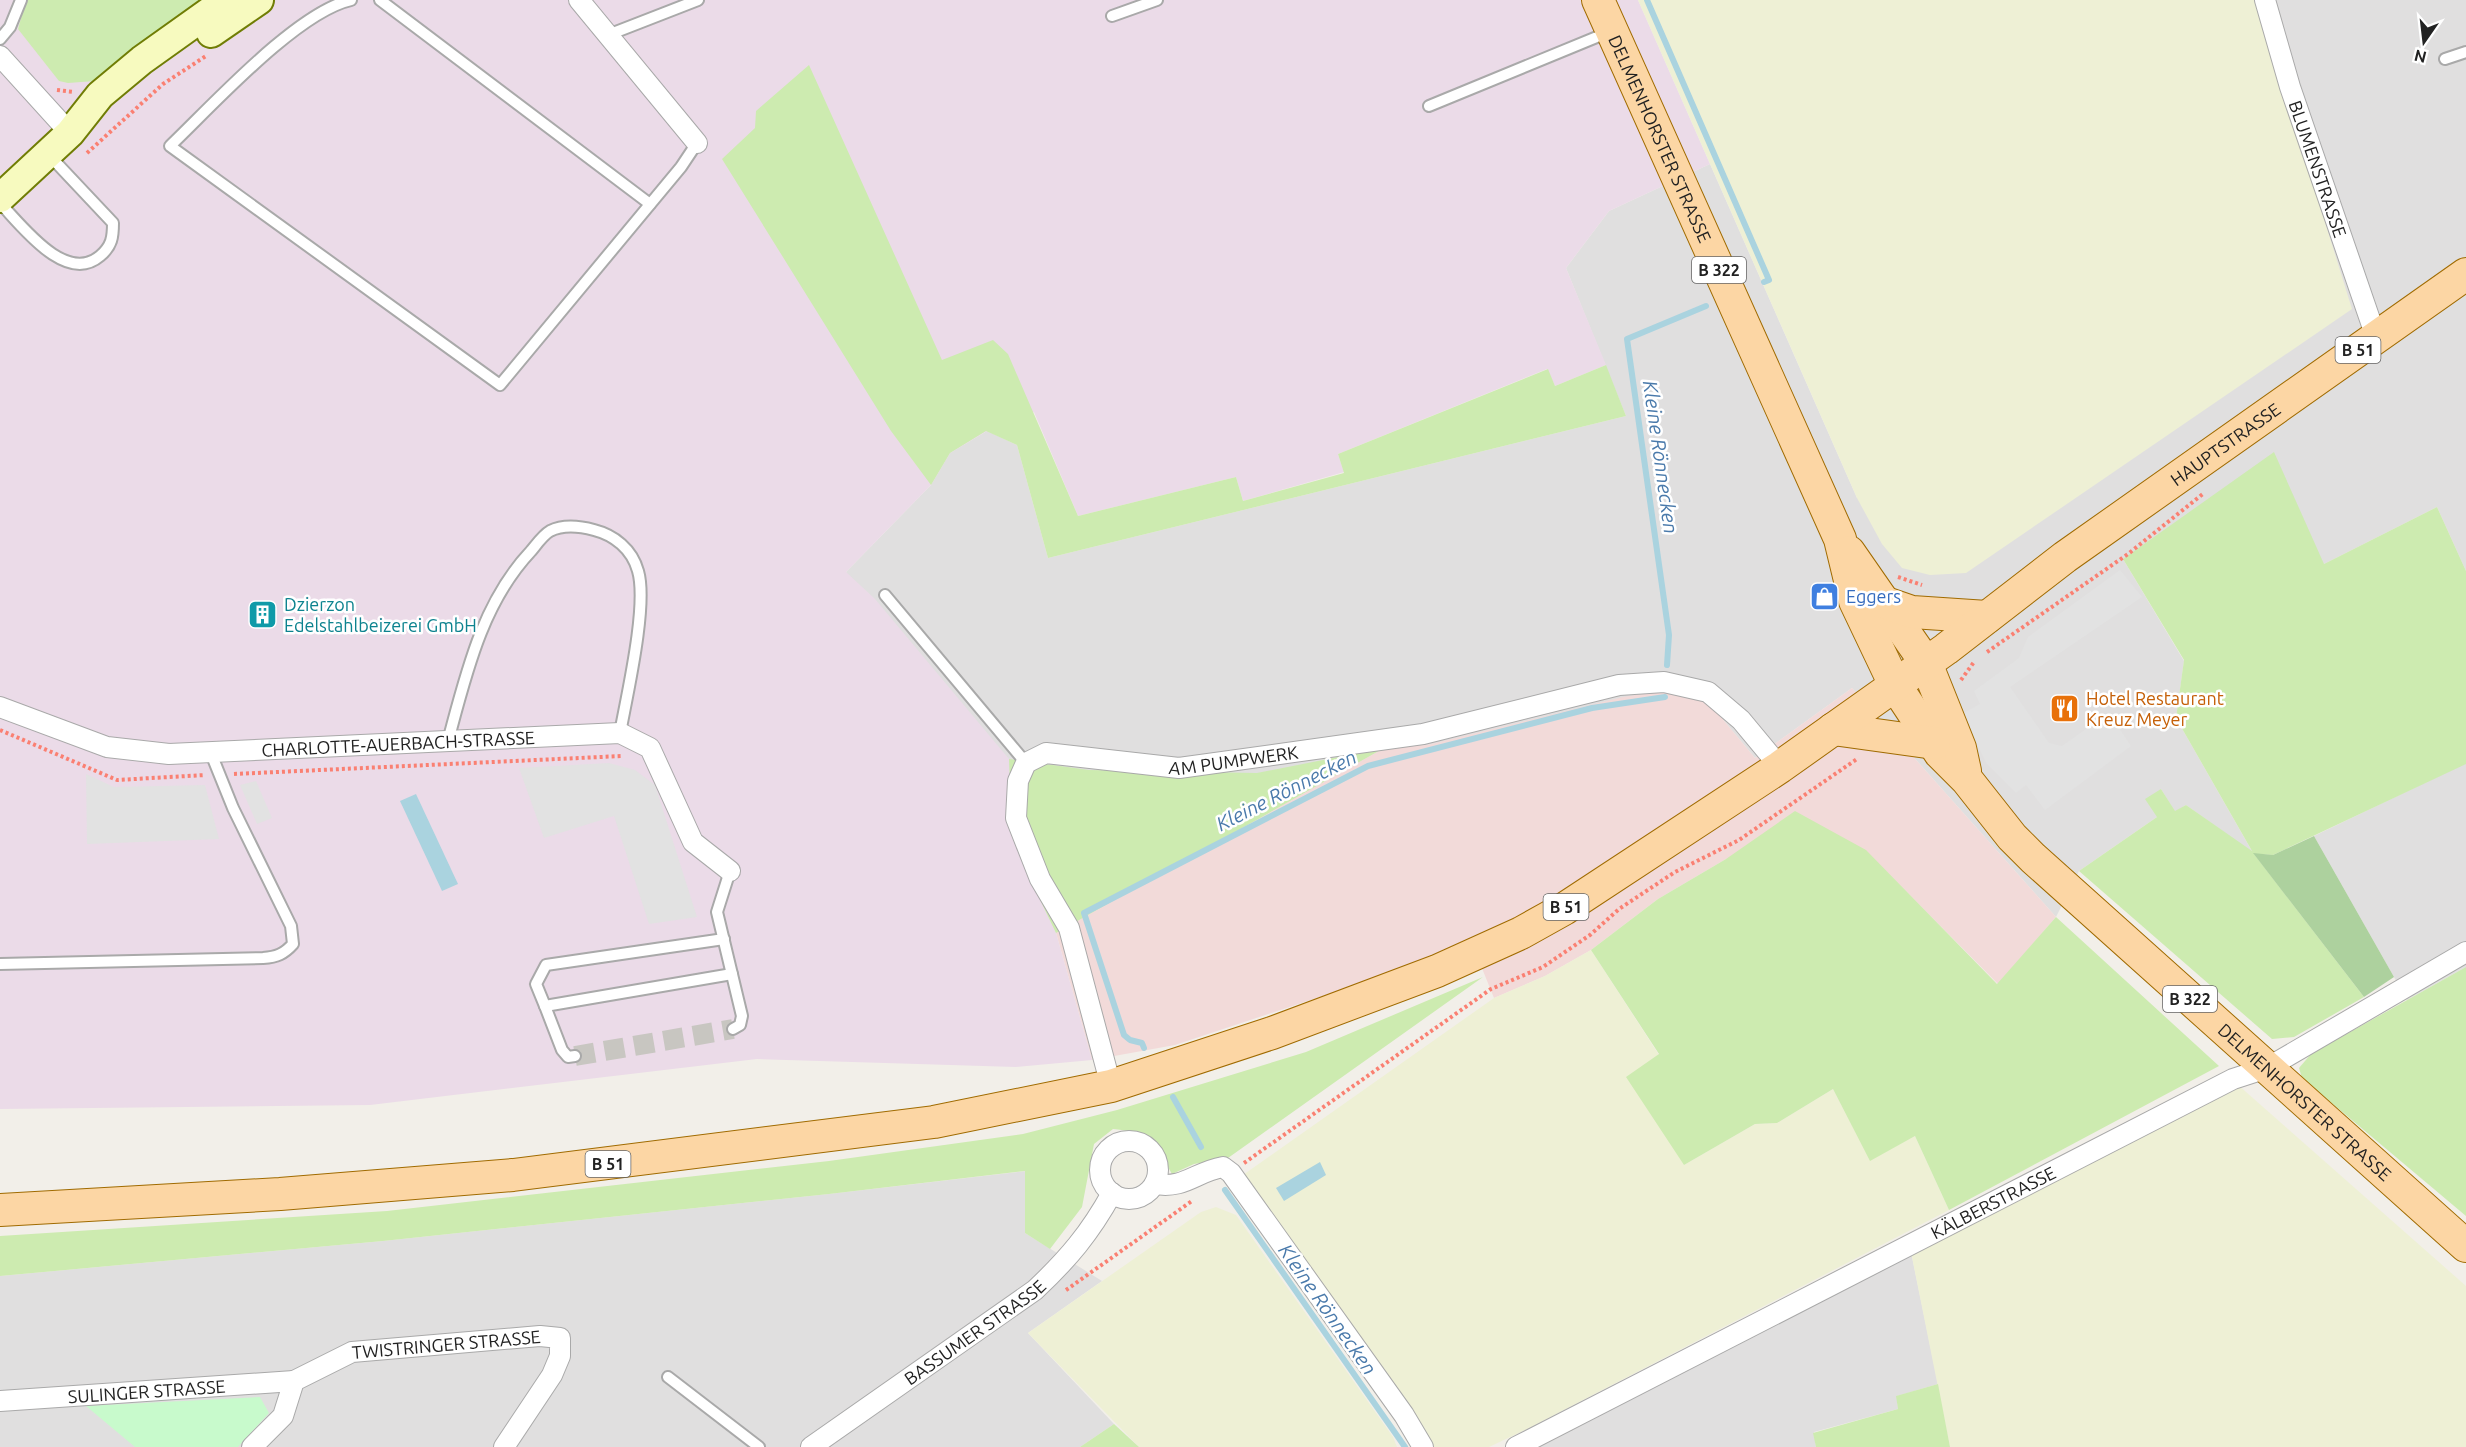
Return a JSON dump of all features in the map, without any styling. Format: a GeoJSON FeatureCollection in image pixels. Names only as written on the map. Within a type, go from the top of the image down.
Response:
{"type":"FeatureCollection","features":[{"type":"Feature","properties":{"kind":"main road","name":"DELMENHORSTER STRASSE"},"geometry":{"type":"LineString","coordinates":[[1598,0],[1840,539],[1855,601],[1894,685],[1934,743],[2026,851],[2466,1246]]}},
{"type":"Feature","properties":{"kind":"main road","name":"HAUPTSTRASSE"},"geometry":{"type":"LineString","coordinates":[[1987,617],[2065,557],[2466,274]]}},
{"type":"Feature","properties":{"kind":"main road","name":"DELMENHORSTER STRASSE"},"geometry":{"type":"LineString","coordinates":[[1840,539],[1926,663],[1960,748],[1967,780]]}},
{"type":"Feature","properties":{"kind":"main road"},"geometry":{"type":"LineString","coordinates":[[1886,603],[1912,612],[1987,617]]}},
{"type":"Feature","properties":{"kind":"main road","name":"B 51"},"geometry":{"type":"LineString","coordinates":[[0,1209],[280,1194],[603,1165],[934,1122],[1111,1086],[1272,1033],[1437,971],[1521,933],[1564,909],[1780,767],[1987,617]]}},
{"type":"Feature","properties":{"kind":"main road"},"geometry":{"type":"LineString","coordinates":[[1833,729],[1934,743]]}},
{"type":"Feature","properties":{"kind":"street"},"geometry":{"type":"LineString","coordinates":[[0,201],[70,133],[100,95],[142,60],[226,0]]}},
{"type":"Feature","properties":{"kind":"street"},"geometry":{"type":"LineString","coordinates":[[70,133],[159,79],[259,0]]}},
{"type":"Feature","properties":{"kind":"street"},"geometry":{"type":"LineString","coordinates":[[579,0],[697,143]]}},
{"type":"Feature","properties":{"kind":"street","name":"BLUMENSTRASSE"},"geometry":{"type":"LineString","coordinates":[[2265,0],[2293,94],[2376,337]]}},
{"type":"Feature","properties":{"kind":"street"},"geometry":{"type":"LineString","coordinates":[[0,56],[70,133]]}},
{"type":"Feature","properties":{"kind":"street","name":"AM PUMPWERK"},"geometry":{"type":"LineString","coordinates":[[1026,763],[1046,753],[1179,768],[1423,734],[1619,685],[1664,681],[1708,692],[1741,720],[1780,767]]}},
{"type":"Feature","properties":{"kind":"street","name":"CHARLOTTE-AUERBACH-STRASSE"},"geometry":{"type":"LineString","coordinates":[[0,707],[107,747],[169,753],[620,733],[650,748],[693,842],[730,871]]}},
{"type":"Feature","properties":{"kind":"street"},"geometry":{"type":"LineString","coordinates":[[1026,763],[1018,781],[1016,818],[1040,879],[1069,927],[1111,1086]]}},
{"type":"Feature","properties":{"kind":"street","name":"KÄLBERSTRASSE"},"geometry":{"type":"LineString","coordinates":[[1516,1447],[2233,1079],[2267,1068],[2466,952]]}},
{"type":"Feature","properties":{"kind":"street"},"geometry":{"type":"LineString","coordinates":[[1123,1141],[1143,1144],[1152,1152],[1158,1166],[1155,1184],[1144,1195],[1132,1199],[1112,1193],[1102,1181],[1102,1160],[1114,1144],[1123,1141]]}},
{"type":"Feature","properties":{"kind":"street"},"geometry":{"type":"LineString","coordinates":[[1155,1184],[1181,1185],[1210,1169],[1223,1167],[1231,1173],[1404,1414],[1423,1447]]}},
{"type":"Feature","properties":{"kind":"street","name":"BASSUMER STRASSE"},"geometry":{"type":"LineString","coordinates":[[811,1447],[1035,1290],[1060,1266],[1094,1227],[1112,1193]]}},
{"type":"Feature","properties":{"kind":"street","name":"TWISTRINGER STRASSE"},"geometry":{"type":"LineString","coordinates":[[294,1381],[352,1352],[540,1336],[560,1338],[560,1356],[552,1375],[504,1447]]}},
{"type":"Feature","properties":{"kind":"street"},"geometry":{"type":"LineString","coordinates":[[252,1447],[283,1416],[294,1381]]}},
{"type":"Feature","properties":{"kind":"street","name":"SULINGER STRASSE"},"geometry":{"type":"LineString","coordinates":[[0,1401],[294,1381]]}},
{"type":"Feature","properties":{"kind":"lane"},"geometry":{"type":"LineString","coordinates":[[0,39],[10,27],[21,0]]}},
{"type":"Feature","properties":{"kind":"lane"},"geometry":{"type":"LineString","coordinates":[[351,0],[336,3],[287,36],[170,146],[501,385],[650,204],[697,143]]}},
{"type":"Feature","properties":{"kind":"lane"},"geometry":{"type":"LineString","coordinates":[[380,0],[650,204]]}},
{"type":"Feature","properties":{"kind":"lane"},"geometry":{"type":"LineString","coordinates":[[608,35],[698,0]]}},
{"type":"Feature","properties":{"kind":"lane"},"geometry":{"type":"LineString","coordinates":[[1112,16],[1157,0]]}},
{"type":"Feature","properties":{"kind":"lane"},"geometry":{"type":"LineString","coordinates":[[1429,106],[1612,31]]}},
{"type":"Feature","properties":{"kind":"lane"},"geometry":{"type":"LineString","coordinates":[[2445,59],[2466,52]]}},
{"type":"Feature","properties":{"kind":"lane"},"geometry":{"type":"LineString","coordinates":[[0,201],[41,246],[61,260],[80,265],[93,262],[106,251],[113,239],[113,223],[48,154]]}},
{"type":"Feature","properties":{"kind":"lane"},"geometry":{"type":"LineString","coordinates":[[448,741],[466,674],[486,615],[518,564],[549,532],[574,525],[609,534],[630,552],[639,571],[641,603],[620,733]]}},
{"type":"Feature","properties":{"kind":"lane"},"geometry":{"type":"LineString","coordinates":[[885,595],[1026,763]]}},
{"type":"Feature","properties":{"kind":"lane"},"geometry":{"type":"LineString","coordinates":[[0,964],[263,958],[275,957],[286,952],[293,944],[291,926],[230,800],[210,752]]}},
{"type":"Feature","properties":{"kind":"lane"},"geometry":{"type":"LineString","coordinates":[[730,871],[717,912],[742,1016],[740,1025],[733,1029]]}},
{"type":"Feature","properties":{"kind":"lane"},"geometry":{"type":"LineString","coordinates":[[575,1056],[568,1057],[562,1050],[536,984],[546,966],[724,939]]}},
{"type":"Feature","properties":{"kind":"lane"},"geometry":{"type":"LineString","coordinates":[[545,1006],[732,974]]}},
{"type":"Feature","properties":{"kind":"lane"},"geometry":{"type":"LineString","coordinates":[[668,1377],[759,1447]]}},
{"type":"Feature","properties":{"kind":"path"},"geometry":{"type":"LineString","coordinates":[[54,89],[72,92],[81,90]]}},
{"type":"Feature","properties":{"kind":"shaded area"},"geometry":{"type":"Polygon","coordinates":[[[0,0],[26,0],[18,29],[144,0],[1638,0],[1710,164],[1609,211],[1566,268],[1606,365],[1555,386],[1547,369],[1338,454],[1344,472],[1243,501],[1236,477],[1078,516],[1034,412],[987,431],[950,453],[931,485],[846,572],[875,599],[1009,759],[1010,782],[1032,883],[1056,933],[1092,1060],[1016,1067],[757,1059],[370,1105],[0,1109],[0,0]]]}},
{"type":"Feature","properties":{"kind":"shaded area"},"geometry":{"type":"Polygon","coordinates":[[[2256,0],[2466,0],[2466,571],[2437,507],[2324,564],[2123,559],[2184,661],[2176,718],[2253,853],[2186,805],[2175,812],[2161,789],[2157,817],[2079,871],[2056,917],[1852,688],[1755,758],[1705,698],[1427,745],[1384,748],[1056,933],[1032,883],[846,572],[931,485],[950,453],[987,431],[1017,445],[1048,558],[1626,416],[1566,268],[1609,211],[1710,164],[1857,498],[2256,0]]]}},
{"type":"Feature","properties":{"kind":"shaded area"},"geometry":{"type":"Polygon","coordinates":[[[2120,570],[2142,597],[2010,687],[2049,743],[2062,746],[2109,713],[2131,746],[2045,810],[2026,785],[2016,793],[1987,764],[1962,714],[1980,704],[1974,691],[2019,658],[2028,637],[2120,570]]]}},
{"type":"Feature","properties":{"kind":"shaded area"},"geometry":{"type":"Polygon","coordinates":[[[1852,688],[2056,917],[1998,984],[1866,851],[1726,859],[1658,899],[1591,950],[1545,976],[1494,998],[1473,946],[1175,1045],[1092,1060],[1056,933],[1384,748],[1427,745],[1623,697],[1663,691],[1705,698],[1755,758],[1852,688]]]}},
{"type":"Feature","properties":{"kind":"shaded area"},"geometry":{"type":"Polygon","coordinates":[[[609,763],[635,770],[655,785],[697,917],[649,924],[614,816],[544,838],[519,768],[609,763]]]}},
{"type":"Feature","properties":{"kind":"shaded area"},"geometry":{"type":"Polygon","coordinates":[[[2466,763],[2466,967],[2407,1000],[2314,836],[2466,763]]]}},
{"type":"Feature","properties":{"kind":"shaded area"},"geometry":{"type":"Polygon","coordinates":[[[86,774],[114,787],[205,785],[219,839],[87,844],[86,774]]]}},
{"type":"Feature","properties":{"kind":"shaded area"},"geometry":{"type":"Polygon","coordinates":[[[256,781],[272,818],[257,824],[240,785],[256,781]]]}},
{"type":"Feature","properties":{"kind":"shaded area"},"geometry":{"type":"Polygon","coordinates":[[[1026,1171],[1025,1233],[1102,1281],[1028,1333],[1114,1424],[1080,1447],[0,1447],[0,1276],[383,1241],[1026,1171]]]}},
{"type":"Feature","properties":{"kind":"shaded area"},"geometry":{"type":"Polygon","coordinates":[[[1911,1252],[1938,1384],[1897,1396],[1898,1409],[1814,1432],[1816,1447],[1524,1447],[1911,1252]]]}},
{"type":"Feature","properties":{"kind":"green space"},"geometry":{"type":"Polygon","coordinates":[[[26,0],[214,0],[95,81],[68,83],[59,81],[18,29],[26,0]]]}},
{"type":"Feature","properties":{"kind":"green space"},"geometry":{"type":"Polygon","coordinates":[[[1638,0],[2256,0],[2352,309],[1966,573],[1930,575],[1902,568],[1882,544],[1857,498],[1638,0]]]}},
{"type":"Feature","properties":{"kind":"green space"},"geometry":{"type":"Polygon","coordinates":[[[809,65],[942,360],[993,340],[1008,354],[1078,516],[1236,477],[1243,501],[1344,473],[1338,454],[1548,369],[1555,386],[1606,365],[1626,416],[1048,558],[1017,445],[986,431],[950,453],[931,485],[891,431],[722,159],[755,128],[756,111],[809,65]]]}},
{"type":"Feature","properties":{"kind":"green space"},"geometry":{"type":"Polygon","coordinates":[[[2274,452],[2324,564],[2437,507],[2466,571],[2466,764],[2273,855],[2254,854],[2364,997],[2294,1037],[2272,1039],[2079,871],[2157,817],[2145,799],[2161,789],[2175,811],[2186,805],[2252,851],[2176,718],[2184,660],[2123,559],[2274,452]]]}},
{"type":"Feature","properties":{"kind":"green space"},"geometry":{"type":"Polygon","coordinates":[[[1384,748],[1056,933],[1032,883],[1010,782],[1009,759],[1089,770],[1257,773],[1384,748]]]}},
{"type":"Feature","properties":{"kind":"green space"},"geometry":{"type":"Polygon","coordinates":[[[1795,811],[1866,850],[1997,984],[2056,917],[2219,1066],[1949,1210],[1915,1136],[1870,1161],[1833,1089],[1777,1123],[1755,1124],[1684,1165],[1626,1077],[1659,1054],[1591,950],[1658,899],[1726,859],[1795,811]]]}},
{"type":"Feature","properties":{"kind":"green space"},"geometry":{"type":"Polygon","coordinates":[[[2314,836],[2394,977],[2364,997],[2253,853],[2273,855],[2314,836]]]}},
{"type":"Feature","properties":{"kind":"green space"},"geometry":{"type":"Polygon","coordinates":[[[1591,950],[1659,1055],[1684,1165],[1755,1124],[1777,1123],[1833,1089],[1870,1160],[1915,1136],[1949,1210],[1489,1447],[1434,1447],[1243,1175],[1494,998],[1545,976],[1591,950]]]}},
{"type":"Feature","properties":{"kind":"green space"},"geometry":{"type":"Polygon","coordinates":[[[2466,967],[2466,1216],[2302,1078],[2299,1068],[2311,1054],[2466,967]]]}},
{"type":"Feature","properties":{"kind":"green space"},"geometry":{"type":"Polygon","coordinates":[[[1483,977],[1228,1158],[1194,1164],[1172,1174],[1155,1146],[1144,1136],[1113,1129],[1094,1144],[1082,1207],[1050,1249],[1025,1233],[1025,1171],[383,1241],[0,1276],[0,1236],[387,1211],[829,1161],[1023,1134],[1117,1110],[1306,1052],[1483,977]]]}},
{"type":"Feature","properties":{"kind":"green space"},"geometry":{"type":"Polygon","coordinates":[[[2237,1084],[2466,1286],[2466,1447],[1950,1447],[1911,1252],[2237,1084]]]}},
{"type":"Feature","properties":{"kind":"green space"},"geometry":{"type":"Polygon","coordinates":[[[1216,1207],[1236,1215],[1393,1437],[1397,1447],[1139,1447],[1028,1333],[1201,1212],[1216,1207]]]}},
{"type":"Feature","properties":{"kind":"green space"},"geometry":{"type":"Polygon","coordinates":[[[1938,1384],[1950,1447],[1816,1447],[1813,1433],[1898,1409],[1896,1396],[1938,1384]]]}},
{"type":"Feature","properties":{"kind":"green space"},"geometry":{"type":"Polygon","coordinates":[[[260,1397],[269,1413],[238,1447],[135,1447],[86,1406],[260,1397]]]}},
{"type":"Feature","properties":{"kind":"green space"},"geometry":{"type":"Polygon","coordinates":[[[1114,1424],[1139,1447],[1080,1447],[1114,1424]]]}},
{"type":"Feature","properties":{"kind":"water"},"geometry":{"type":"Polygon","coordinates":[[[416,794],[458,884],[442,891],[400,801],[416,794]]]}},
{"type":"Feature","properties":{"kind":"water"},"geometry":{"type":"Polygon","coordinates":[[[1320,1162],[1326,1175],[1284,1201],[1276,1188],[1320,1162]]]}},
{"type":"Feature","properties":{"kind":"waterway","name":"Kleine Rönnecken"},"geometry":{"type":"LineString","coordinates":[[1647,0],[1769,280],[1764,282]]}},
{"type":"Feature","properties":{"kind":"waterway","name":"Kleine Rönnecken"},"geometry":{"type":"LineString","coordinates":[[1667,665],[1669,635],[1627,339],[1706,306]]}},
{"type":"Feature","properties":{"kind":"waterway","name":"Kleine Rönnecken"},"geometry":{"type":"LineString","coordinates":[[1144,1048],[1142,1043],[1130,1040],[1124,1035],[1084,913],[1368,766],[1592,708],[1665,697]]}},
{"type":"Feature","properties":{"kind":"waterway","name":"Kleine Rönnecken"},"geometry":{"type":"LineString","coordinates":[[1173,1097],[1201,1147]]}},
{"type":"Feature","properties":{"kind":"waterway","name":"Kleine Rönnecken"},"geometry":{"type":"LineString","coordinates":[[1225,1190],[1405,1447]]}},
{"type":"Feature","properties":{"kind":"tunnel"},"geometry":{"type":"LineString","coordinates":[[575,1056],[733,1029]]}},
{"type":"Feature","properties":{"kind":"place","name":"Eggers"},"geometry":{"type":"Point","coordinates":[1825,596]}},
{"type":"Feature","properties":{"kind":"place","name":"Dzierzon Edelstahlbeizerei GmbH"},"geometry":{"type":"Point","coordinates":[263,614]}},
{"type":"Feature","properties":{"kind":"place","name":"Hotel Restaurant Kreuz Meyer"},"geometry":{"type":"Point","coordinates":[2065,708]}}]}
